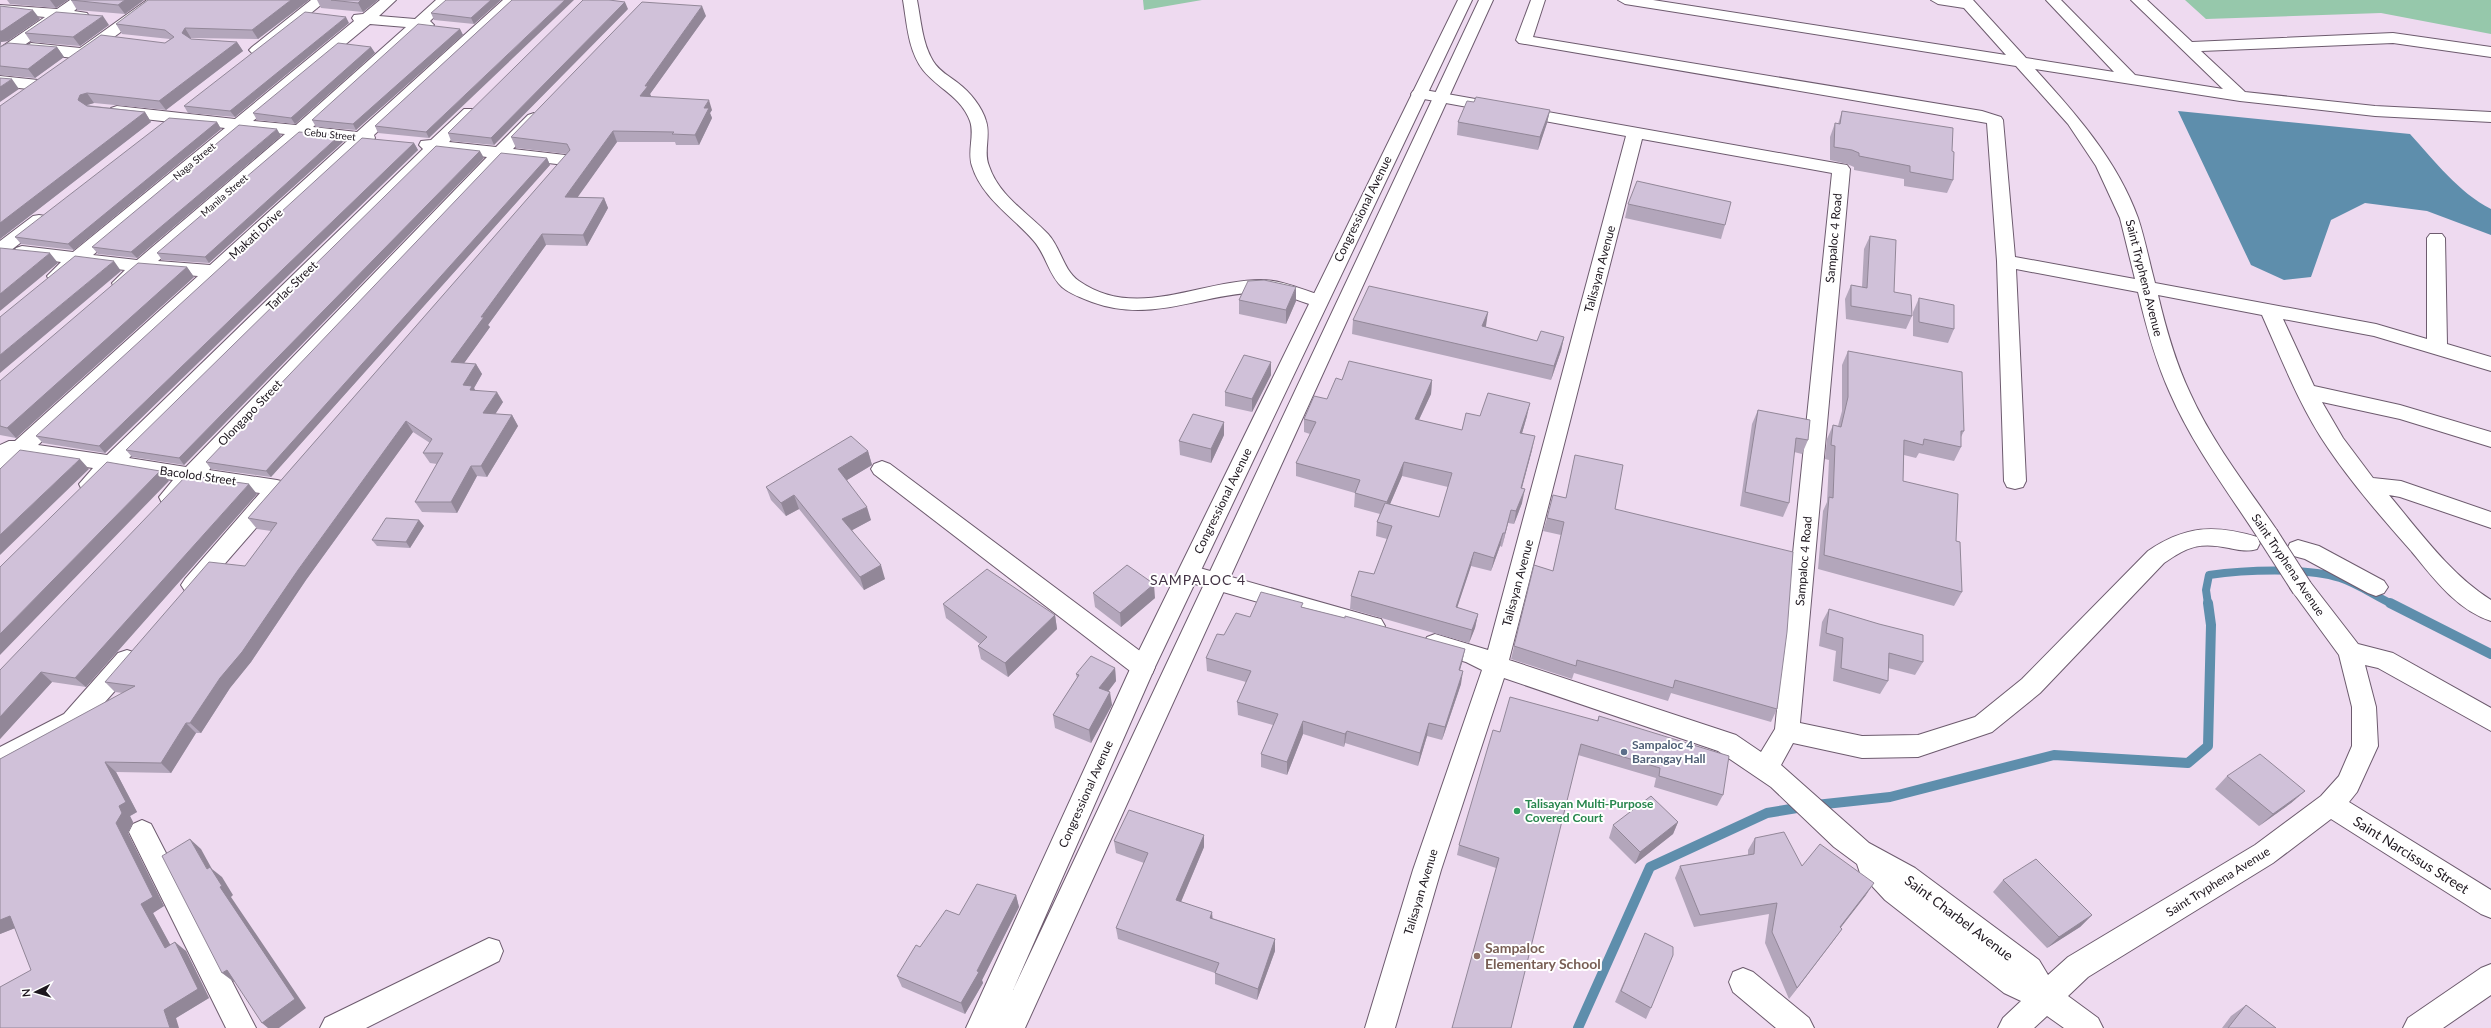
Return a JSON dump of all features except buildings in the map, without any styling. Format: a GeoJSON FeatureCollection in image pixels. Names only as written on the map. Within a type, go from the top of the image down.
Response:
{"type":"FeatureCollection","features":[{"type":"Feature","properties":{"kind":"street"},"geometry":{"type":"LineString","coordinates":[[0,55],[6,46],[60,14],[80,0]]}},
{"type":"Feature","properties":{"kind":"street"},"geometry":{"type":"LineString","coordinates":[[63,67],[157,0]]}},
{"type":"Feature","properties":{"kind":"street"},"geometry":{"type":"LineString","coordinates":[[242,53],[261,46],[320,0]]}},
{"type":"Feature","properties":{"kind":"street","name":"Naga Street"},"geometry":{"type":"LineString","coordinates":[[41,288],[389,0]]}},
{"type":"Feature","properties":{"kind":"street","name":"Manila Street"},"geometry":{"type":"LineString","coordinates":[[106,296],[299,131],[445,0]]}},
{"type":"Feature","properties":{"kind":"street","name":"Makati Drive"},"geometry":{"type":"LineString","coordinates":[[0,467],[9,448],[215,271],[360,138],[470,30],[512,0]]}},
{"type":"Feature","properties":{"kind":"street"},"geometry":{"type":"LineString","coordinates":[[910,0],[918,42],[925,62],[942,79],[962,95],[977,118],[980,134],[977,154],[980,167],[1000,201],[1045,242],[1056,268],[1069,283],[1099,298],[1124,305],[1146,304],[1230,288],[1262,286],[1319,301]]}},
{"type":"Feature","properties":{"kind":"street","name":"Congressional Avenue"},"geometry":{"type":"LineString","coordinates":[[981,1028],[1143,667],[1465,0]]}},
{"type":"Feature","properties":{"kind":"street","name":"Congressional Avenue"},"geometry":{"type":"LineString","coordinates":[[1010,1028],[1486,0]]}},
{"type":"Feature","properties":{"kind":"street"},"geometry":{"type":"LineString","coordinates":[[1538,0],[1524,40],[1991,118],[1996,122],[2006,261],[2015,481]]}},
{"type":"Feature","properties":{"kind":"street"},"geometry":{"type":"LineString","coordinates":[[1625,0],[2240,96],[2375,111],[2491,117]]}},
{"type":"Feature","properties":{"kind":"street"},"geometry":{"type":"LineString","coordinates":[[1938,0],[1967,2]]}},
{"type":"Feature","properties":{"kind":"street"},"geometry":{"type":"LineString","coordinates":[[2053,0],[2130,78]]}},
{"type":"Feature","properties":{"kind":"street"},"geometry":{"type":"LineString","coordinates":[[2138,0],[2240,96]]}},
{"type":"Feature","properties":{"kind":"street","name":"Saint Tryphena Avenue"},"geometry":{"type":"LineString","coordinates":[[1967,2],[2074,121],[2105,166],[2129,218],[2161,346],[2180,394],[2259,539],[2302,588],[2350,652],[2364,707],[2365,746],[2348,784],[2330,804],[2264,854],[2078,967],[2013,1028]]}},
{"type":"Feature","properties":{"kind":"street"},"geometry":{"type":"LineString","coordinates":[[0,9],[128,21]]}},
{"type":"Feature","properties":{"kind":"street"},"geometry":{"type":"LineString","coordinates":[[304,12],[327,15]]}},
{"type":"Feature","properties":{"kind":"street"},"geometry":{"type":"LineString","coordinates":[[343,16],[440,27]]}},
{"type":"Feature","properties":{"kind":"street"},"geometry":{"type":"LineString","coordinates":[[104,38],[127,40]]}},
{"type":"Feature","properties":{"kind":"street"},"geometry":{"type":"LineString","coordinates":[[2188,47],[2355,38],[2393,38],[2491,52]]}},
{"type":"Feature","properties":{"kind":"street"},"geometry":{"type":"LineString","coordinates":[[6,46],[83,53]]}},
{"type":"Feature","properties":{"kind":"street"},"geometry":{"type":"LineString","coordinates":[[19,99],[51,76]]}},
{"type":"Feature","properties":{"kind":"street"},"geometry":{"type":"LineString","coordinates":[[0,81],[38,85]]}},
{"type":"Feature","properties":{"kind":"street","name":"Sampaloc 4 Road"},"geometry":{"type":"LineString","coordinates":[[1419,94],[1841,169],[1787,731],[1773,773]]}},
{"type":"Feature","properties":{"kind":"street","name":"Tarlac Street"},"geometry":{"type":"LineString","coordinates":[[77,496],[485,97]]}},
{"type":"Feature","properties":{"kind":"street"},"geometry":{"type":"LineString","coordinates":[[152,132],[189,103]]}},
{"type":"Feature","properties":{"kind":"street","name":"Olongapo Street"},"geometry":{"type":"LineString","coordinates":[[158,509],[543,108]]}},
{"type":"Feature","properties":{"kind":"street","name":"Cebu Street"},"geometry":{"type":"LineString","coordinates":[[102,110],[383,140]]}},
{"type":"Feature","properties":{"kind":"street","name":"Talisayan Avenue"},"geometry":{"type":"LineString","coordinates":[[1380,1028],[1427,870],[1496,665],[1636,132]]}},
{"type":"Feature","properties":{"kind":"street"},"geometry":{"type":"LineString","coordinates":[[413,143],[565,160],[549,178]]}},
{"type":"Feature","properties":{"kind":"street"},"geometry":{"type":"LineString","coordinates":[[1,249],[52,210]]}},
{"type":"Feature","properties":{"kind":"street"},"geometry":{"type":"LineString","coordinates":[[2436,238],[2437,346]]}},
{"type":"Feature","properties":{"kind":"street"},"geometry":{"type":"LineString","coordinates":[[1,249],[141,266],[215,271]]}},
{"type":"Feature","properties":{"kind":"street"},"geometry":{"type":"LineString","coordinates":[[2006,261],[2376,330],[2437,346],[2491,364]]}},
{"type":"Feature","properties":{"kind":"street"},"geometry":{"type":"LineString","coordinates":[[2270,311],[2306,392],[2335,443],[2367,485],[2448,579],[2466,596],[2491,612]]}},
{"type":"Feature","properties":{"kind":"street"},"geometry":{"type":"LineString","coordinates":[[2306,392],[2361,402],[2425,418],[2491,440]]}},
{"type":"Feature","properties":{"kind":"street","name":"Bacolod Street"},"geometry":{"type":"LineString","coordinates":[[9,448],[190,475],[282,482],[178,602]]}},
{"type":"Feature","properties":{"kind":"street"},"geometry":{"type":"LineString","coordinates":[[882,469],[1143,667]]}},
{"type":"Feature","properties":{"kind":"street"},"geometry":{"type":"LineString","coordinates":[[2367,485],[2401,490],[2491,520]]}},
{"type":"Feature","properties":{"kind":"street"},"geometry":{"type":"LineString","coordinates":[[1787,731],[1862,747],[1918,746],[1983,724],[2031,686],[2156,557],[2176,542],[2188,537],[2202,536],[2259,539]]}},
{"type":"Feature","properties":{"kind":"street"},"geometry":{"type":"LineString","coordinates":[[2298,549],[2311,552],[2376,587]]}},
{"type":"Feature","properties":{"kind":"street"},"geometry":{"type":"LineString","coordinates":[[1189,574],[1472,654],[1496,665],[1727,743],[1773,773]]}},
{"type":"Feature","properties":{"kind":"street"},"geometry":{"type":"LineString","coordinates":[[0,759],[73,721],[141,644]]}},
{"type":"Feature","properties":{"kind":"street"},"geometry":{"type":"LineString","coordinates":[[2350,652],[2384,660],[2491,720]]}},
{"type":"Feature","properties":{"kind":"street","name":"Saint Charbel Avenue"},"geometry":{"type":"LineString","coordinates":[[1773,773],[1850,844],[1895,891],[2014,983],[2045,997],[2088,1028]]}},
{"type":"Feature","properties":{"kind":"street","name":"Saint Narcissus Street"},"geometry":{"type":"LineString","coordinates":[[2330,804],[2491,905]]}},
{"type":"Feature","properties":{"kind":"street"},"geometry":{"type":"LineString","coordinates":[[142,832],[241,1028]]}},
{"type":"Feature","properties":{"kind":"street"},"geometry":{"type":"LineString","coordinates":[[335,1028],[490,950]]}},
{"type":"Feature","properties":{"kind":"street"},"geometry":{"type":"LineString","coordinates":[[2418,1028],[2491,978]]}},
{"type":"Feature","properties":{"kind":"street"},"geometry":{"type":"LineString","coordinates":[[1742,982],[1799,1028]]}},
{"type":"Feature","properties":{"kind":"green space"},"geometry":{"type":"Polygon","coordinates":[[[1143,0],[1202,0],[1144,10],[1143,0]]]}},
{"type":"Feature","properties":{"kind":"green space"},"geometry":{"type":"Polygon","coordinates":[[[2185,0],[2491,0],[2491,34],[2381,13],[2206,19],[2185,0]]]}},
{"type":"Feature","properties":{"kind":"water"},"geometry":{"type":"Polygon","coordinates":[[[2178,111],[2410,134],[2458,185],[2479,202],[2491,209],[2491,235],[2427,211],[2365,203],[2331,220],[2311,277],[2284,280],[2251,265],[2178,111]]]}},
{"type":"Feature","properties":{"kind":"waterway"},"geometry":{"type":"LineString","coordinates":[[2208,604],[2206,590],[2209,575],[2275,570],[2310,572],[2340,578],[2353,583],[2392,604]]}},
{"type":"Feature","properties":{"kind":"waterway"},"geometry":{"type":"LineString","coordinates":[[1816,805],[1890,797],[2054,755],[2188,763],[2208,746],[2211,625],[2208,603]]}},
{"type":"Feature","properties":{"kind":"waterway"},"geometry":{"type":"LineString","coordinates":[[2390,603],[2491,654]]}},
{"type":"Feature","properties":{"kind":"waterway"},"geometry":{"type":"LineString","coordinates":[[1578,1028],[1650,867],[1767,813],[1803,807]]}},
{"type":"Feature","properties":{"kind":"place","name":"Sampaloc 4 Barangay Hall"},"geometry":{"type":"Point","coordinates":[1624,752]}},
{"type":"Feature","properties":{"kind":"place","name":"Talisayan Multi-Purpose Covered Court"},"geometry":{"type":"Point","coordinates":[1517,811]}},
{"type":"Feature","properties":{"kind":"place","name":"Sampaloc Elementary School"},"geometry":{"type":"Point","coordinates":[1477,956]}},
{"type":"Feature","properties":{"kind":"district","name":"SAMPALOC 4"},"geometry":{"type":"Point","coordinates":[1198,580]}}]}
